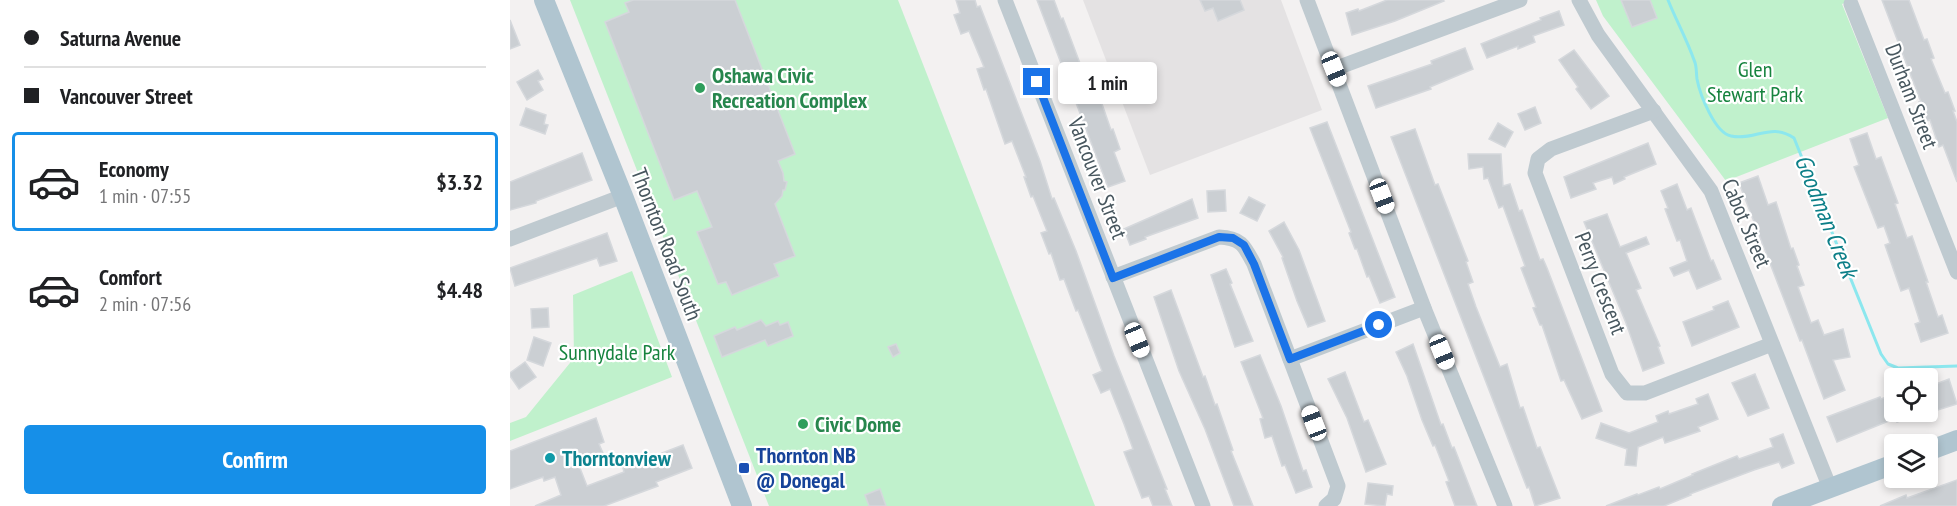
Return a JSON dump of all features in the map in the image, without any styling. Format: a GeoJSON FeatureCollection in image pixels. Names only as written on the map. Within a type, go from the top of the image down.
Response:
{"type":"FeatureCollection","features":[{"type":"Feature","properties":{"kind":"main road","name":"Thornton Road South"},"geometry":{"type":"LineString","coordinates":[[544,0],[623,196],[742,506]]}},
{"type":"Feature","properties":{"kind":"main road"},"geometry":{"type":"LineString","coordinates":[[1938,448],[1957,440]]}},
{"type":"Feature","properties":{"kind":"main road"},"geometry":{"type":"LineString","coordinates":[[1782,506],[1884,468]]}},
{"type":"Feature","properties":{"kind":"street","name":"Vancouver Street"},"geometry":{"type":"LineString","coordinates":[[1005,0],[1203,506]]}},
{"type":"Feature","properties":{"kind":"street"},"geometry":{"type":"LineString","coordinates":[[1307,0],[1424,308],[1505,506]]}},
{"type":"Feature","properties":{"kind":"street"},"geometry":{"type":"LineString","coordinates":[[1334,69],[1520,0]]}},
{"type":"Feature","properties":{"kind":"street","name":"Cabot Street"},"geometry":{"type":"LineString","coordinates":[[1579,0],[1598,35],[1711,191],[1830,488]]}},
{"type":"Feature","properties":{"kind":"street","name":"Durham Street"},"geometry":{"type":"LineString","coordinates":[[1851,4],[1957,273]]}},
{"type":"Feature","properties":{"kind":"street","name":"Perry Crescent"},"geometry":{"type":"LineString","coordinates":[[1654,111],[1551,149],[1538,159],[1535,173],[1612,374],[1627,393],[1646,393],[1772,344]]}},
{"type":"Feature","properties":{"kind":"street"},"geometry":{"type":"LineString","coordinates":[[510,239],[623,196]]}},
{"type":"Feature","properties":{"kind":"street"},"geometry":{"type":"LineString","coordinates":[[1113,278],[1219,237],[1233,238],[1244,245],[1254,264],[1338,486],[1334,500],[1326,506]]}},
{"type":"Feature","properties":{"kind":"street"},"geometry":{"type":"LineString","coordinates":[[1290,359],[1424,308]]}},
{"type":"Feature","properties":{"kind":"shaded area"},"geometry":{"type":"Polygon","coordinates":[[[1083,0],[1281,0],[1322,110],[1150,175],[1083,0]]]}},
{"type":"Feature","properties":{"kind":"green space","name":"Oshawa Civic Recreation Complex"},"geometry":{"type":"Polygon","coordinates":[[[570,0],[898,0],[1095,506],[769,506],[570,0]]]}},
{"type":"Feature","properties":{"kind":"green space","name":"Glen Stewart Park"},"geometry":{"type":"Polygon","coordinates":[[[1596,0],[1853,0],[1842,4],[1888,118],[1726,181],[1603,16],[1596,0]]]}},
{"type":"Feature","properties":{"kind":"green space","name":"Sunnydale Park"},"geometry":{"type":"Polygon","coordinates":[[[632,271],[672,377],[510,441],[510,423],[526,417],[574,358],[573,295],[632,271]]]}},
{"type":"Feature","properties":{"kind":"building","name":"Oshawa Civic Recreation Complex"},"geometry":{"type":"Polygon","coordinates":[[[633,0],[735,0],[795,154],[778,161],[784,181],[787,182],[782,196],[775,204],[795,256],[774,264],[779,276],[732,295],[726,282],[718,284],[697,232],[712,227],[697,191],[674,200],[605,22],[629,12],[625,3],[633,0]]]}},
{"type":"Feature","properties":{"kind":"building"},"geometry":{"type":"Polygon","coordinates":[[[956,0],[975,0],[977,7],[980,6],[1040,161],[1052,199],[1054,198],[1076,251],[1172,506],[1153,506],[1149,496],[1142,498],[1124,452],[1133,449],[1124,424],[1110,389],[1101,393],[1093,375],[1102,371],[1064,279],[1060,280],[1051,253],[1049,254],[1041,233],[1047,231],[1033,196],[1031,197],[1012,141],[1005,144],[977,69],[984,67],[969,31],[961,34],[954,15],[960,13],[956,0]]]}},
{"type":"Feature","properties":{"kind":"building"},"geometry":{"type":"Polygon","coordinates":[[[1037,0],[1054,0],[1061,19],[1063,18],[1097,103],[1101,101],[1111,130],[1113,129],[1120,149],[1114,152],[1125,181],[1108,187],[1037,0]]]}},
{"type":"Feature","properties":{"kind":"building"},"geometry":{"type":"Polygon","coordinates":[[[1200,0],[1240,0],[1244,10],[1218,21],[1213,8],[1205,11],[1200,0]]]}},
{"type":"Feature","properties":{"kind":"building"},"geometry":{"type":"Polygon","coordinates":[[[1387,0],[1444,1],[1352,35],[1346,13],[1358,9],[1359,11],[1387,0]]]}},
{"type":"Feature","properties":{"kind":"building"},"geometry":{"type":"Polygon","coordinates":[[[1621,0],[1650,0],[1657,18],[1632,27],[1621,0]]]}},
{"type":"Feature","properties":{"kind":"building"},"geometry":{"type":"Polygon","coordinates":[[[1882,0],[1909,0],[1924,40],[1927,39],[1934,58],[1931,59],[1955,111],[1953,111],[1957,122],[1957,182],[1943,145],[1939,147],[1930,120],[1926,121],[1882,0]]]}},
{"type":"Feature","properties":{"kind":"building"},"geometry":{"type":"Polygon","coordinates":[[[1559,11],[1564,25],[1533,36],[1535,42],[1487,58],[1481,44],[1559,11]]]}},
{"type":"Feature","properties":{"kind":"building"},"geometry":{"type":"Polygon","coordinates":[[[510,20],[520,45],[510,49],[510,20]]]}},
{"type":"Feature","properties":{"kind":"building"},"geometry":{"type":"Polygon","coordinates":[[[1465,48],[1473,69],[1430,87],[1431,89],[1376,108],[1368,86],[1432,64],[1431,61],[1465,48]]]}},
{"type":"Feature","properties":{"kind":"building"},"geometry":{"type":"Polygon","coordinates":[[[1574,50],[1609,96],[1591,109],[1559,60],[1574,50]]]}},
{"type":"Feature","properties":{"kind":"building"},"geometry":{"type":"Polygon","coordinates":[[[538,70],[543,79],[538,81],[543,90],[527,100],[517,82],[538,70]]]}},
{"type":"Feature","properties":{"kind":"building"},"geometry":{"type":"Polygon","coordinates":[[[1535,107],[1541,123],[1525,130],[1518,114],[1535,107]]]}},
{"type":"Feature","properties":{"kind":"building"},"geometry":{"type":"Polygon","coordinates":[[[526,108],[546,115],[544,124],[548,125],[545,134],[520,125],[526,108]]]}},
{"type":"Feature","properties":{"kind":"building"},"geometry":{"type":"Polygon","coordinates":[[[1327,122],[1395,297],[1380,303],[1357,249],[1355,249],[1349,233],[1351,232],[1310,128],[1327,122]]]}},
{"type":"Feature","properties":{"kind":"building"},"geometry":{"type":"Polygon","coordinates":[[[1498,123],[1513,132],[1505,147],[1489,139],[1498,123]]]}},
{"type":"Feature","properties":{"kind":"building"},"geometry":{"type":"Polygon","coordinates":[[[1415,129],[1435,185],[1438,184],[1468,261],[1466,262],[1473,282],[1468,284],[1476,307],[1500,367],[1507,364],[1520,408],[1523,407],[1537,448],[1540,447],[1560,498],[1535,506],[1529,487],[1527,488],[1391,137],[1415,129]]]}},
{"type":"Feature","properties":{"kind":"building"},"geometry":{"type":"Polygon","coordinates":[[[1867,133],[1876,159],[1881,157],[1898,203],[1895,204],[1907,238],[1912,236],[1938,317],[1942,315],[1948,333],[1921,342],[1915,324],[1920,322],[1909,288],[1901,291],[1885,245],[1890,243],[1884,226],[1878,228],[1854,167],[1859,165],[1850,139],[1867,133]]]}},
{"type":"Feature","properties":{"kind":"building"},"geometry":{"type":"Polygon","coordinates":[[[1648,143],[1656,164],[1624,177],[1625,179],[1614,184],[1612,177],[1593,183],[1596,189],[1571,198],[1564,177],[1648,143]]]}},
{"type":"Feature","properties":{"kind":"building"},"geometry":{"type":"Polygon","coordinates":[[[582,153],[592,180],[536,201],[536,203],[510,210],[510,182],[582,153]]]}},
{"type":"Feature","properties":{"kind":"building"},"geometry":{"type":"Polygon","coordinates":[[[1468,154],[1501,154],[1503,186],[1510,184],[1519,211],[1522,210],[1602,411],[1582,419],[1564,380],[1561,381],[1542,325],[1533,308],[1536,307],[1521,268],[1525,266],[1503,206],[1499,208],[1488,178],[1484,179],[1483,167],[1469,169],[1468,154]]]}},
{"type":"Feature","properties":{"kind":"building"},"geometry":{"type":"Polygon","coordinates":[[[1758,176],[1768,205],[1776,202],[1791,249],[1793,248],[1804,285],[1798,287],[1811,323],[1818,320],[1824,335],[1843,329],[1850,357],[1833,360],[1845,390],[1824,399],[1739,183],[1758,176]]]}},
{"type":"Feature","properties":{"kind":"building"},"geometry":{"type":"Polygon","coordinates":[[[1677,184],[1687,210],[1691,208],[1711,261],[1713,260],[1721,279],[1697,289],[1689,270],[1674,276],[1670,268],[1687,261],[1665,209],[1668,208],[1661,191],[1677,184]]]}},
{"type":"Feature","properties":{"kind":"building"},"geometry":{"type":"Polygon","coordinates":[[[1225,190],[1226,211],[1208,212],[1207,191],[1225,190]]]}},
{"type":"Feature","properties":{"kind":"building"},"geometry":{"type":"Polygon","coordinates":[[[1249,197],[1265,205],[1257,221],[1240,213],[1249,197]]]}},
{"type":"Feature","properties":{"kind":"building"},"geometry":{"type":"Polygon","coordinates":[[[1192,199],[1198,218],[1145,237],[1146,239],[1130,245],[1124,229],[1192,199]]]}},
{"type":"Feature","properties":{"kind":"building"},"geometry":{"type":"Polygon","coordinates":[[[1607,214],[1620,247],[1646,237],[1649,244],[1626,253],[1641,288],[1636,290],[1660,346],[1658,347],[1664,363],[1643,371],[1626,323],[1584,222],[1607,214]]]}},
{"type":"Feature","properties":{"kind":"building"},"geometry":{"type":"Polygon","coordinates":[[[1284,222],[1299,250],[1325,321],[1308,327],[1283,257],[1269,231],[1284,222]]]}},
{"type":"Feature","properties":{"kind":"building"},"geometry":{"type":"Polygon","coordinates":[[[607,233],[617,261],[600,266],[597,258],[515,286],[510,268],[607,233]]]}},
{"type":"Feature","properties":{"kind":"building"},"geometry":{"type":"Polygon","coordinates":[[[1226,269],[1253,341],[1235,347],[1211,275],[1226,269]]]}},
{"type":"Feature","properties":{"kind":"building"},"geometry":{"type":"Polygon","coordinates":[[[1171,290],[1203,377],[1205,376],[1215,405],[1217,404],[1233,450],[1231,451],[1253,506],[1234,506],[1205,429],[1179,371],[1154,297],[1171,290]]]}},
{"type":"Feature","properties":{"kind":"building"},"geometry":{"type":"Polygon","coordinates":[[[1728,301],[1739,327],[1692,346],[1683,322],[1714,310],[1713,307],[1728,301]]]}},
{"type":"Feature","properties":{"kind":"building"},"geometry":{"type":"Polygon","coordinates":[[[548,308],[549,327],[532,328],[531,309],[548,308]]]}},
{"type":"Feature","properties":{"kind":"building"},"geometry":{"type":"Polygon","coordinates":[[[761,320],[766,326],[778,321],[780,325],[788,322],[793,336],[768,346],[765,340],[722,357],[714,336],[761,320]]]}},
{"type":"Feature","properties":{"kind":"building"},"geometry":{"type":"Polygon","coordinates":[[[534,337],[551,343],[543,366],[527,360],[534,337]]]}},
{"type":"Feature","properties":{"kind":"building"},"geometry":{"type":"Polygon","coordinates":[[[896,344],[900,353],[893,357],[888,347],[896,344]]]}},
{"type":"Feature","properties":{"kind":"building"},"geometry":{"type":"Polygon","coordinates":[[[1413,344],[1441,425],[1443,424],[1452,448],[1454,447],[1477,506],[1455,506],[1446,482],[1449,481],[1396,352],[1413,344]]]}},
{"type":"Feature","properties":{"kind":"building"},"geometry":{"type":"Polygon","coordinates":[[[1260,355],[1281,406],[1303,471],[1306,470],[1312,487],[1296,493],[1285,465],[1282,466],[1272,436],[1265,438],[1260,419],[1263,418],[1241,362],[1260,355]]]}},
{"type":"Feature","properties":{"kind":"building"},"geometry":{"type":"Polygon","coordinates":[[[525,362],[536,377],[519,389],[510,373],[525,362]]]}},
{"type":"Feature","properties":{"kind":"building"},"geometry":{"type":"Polygon","coordinates":[[[1345,372],[1364,422],[1368,420],[1386,464],[1366,472],[1347,418],[1328,379],[1345,372]]]}},
{"type":"Feature","properties":{"kind":"building"},"geometry":{"type":"Polygon","coordinates":[[[1755,374],[1769,408],[1748,416],[1732,383],[1755,374]]]}},
{"type":"Feature","properties":{"kind":"building"},"geometry":{"type":"Polygon","coordinates":[[[1949,379],[1957,404],[1938,410],[1938,383],[1949,379]]]}},
{"type":"Feature","properties":{"kind":"building"},"geometry":{"type":"Polygon","coordinates":[[[1708,394],[1718,419],[1698,427],[1700,431],[1665,443],[1663,437],[1638,447],[1636,466],[1625,465],[1627,449],[1596,438],[1601,423],[1629,433],[1658,422],[1656,416],[1698,404],[1696,399],[1708,394]]]}},
{"type":"Feature","properties":{"kind":"building"},"geometry":{"type":"Polygon","coordinates":[[[1880,397],[1884,398],[1884,422],[1886,422],[1837,442],[1827,417],[1880,397]]]}},
{"type":"Feature","properties":{"kind":"building","name":"Thorntonview"},"geometry":{"type":"Polygon","coordinates":[[[596,418],[604,442],[599,444],[603,453],[578,463],[587,486],[624,472],[623,468],[683,445],[692,468],[656,482],[658,486],[604,506],[535,506],[561,495],[555,477],[544,481],[543,477],[510,489],[510,451],[596,418]]]}},
{"type":"Feature","properties":{"kind":"building"},"geometry":{"type":"Polygon","coordinates":[[[1783,434],[1794,463],[1782,468],[1779,462],[1754,470],[1664,506],[1606,506],[1659,487],[1660,489],[1737,456],[1739,459],[1773,447],[1770,439],[1783,434]]]}},
{"type":"Feature","properties":{"kind":"building"},"geometry":{"type":"Polygon","coordinates":[[[1957,480],[1957,506],[1880,506],[1906,495],[1907,498],[1957,480]]]}},
{"type":"Feature","properties":{"kind":"building"},"geometry":{"type":"Polygon","coordinates":[[[1368,483],[1393,486],[1392,495],[1387,494],[1385,506],[1365,504],[1368,483]]]}},
{"type":"Feature","properties":{"kind":"building"},"geometry":{"type":"Polygon","coordinates":[[[880,489],[886,506],[869,506],[865,495],[880,489]]]}},
{"type":"Feature","properties":{"kind":"waterway","name":"Goodman Creek"},"geometry":{"type":"LineString","coordinates":[[1668,0],[1695,62],[1697,79],[1705,103],[1719,128],[1731,136],[1778,132],[1794,138],[1881,354],[1888,364],[1898,368],[1957,366]]}},
{"type":"Feature","properties":{"kind":"place","name":"Oshawa Civic Recreation Complex"},"geometry":{"type":"Point","coordinates":[700,88]}},
{"type":"Feature","properties":{"kind":"place","name":"Civic Dome"},"geometry":{"type":"Point","coordinates":[803,424]}},
{"type":"Feature","properties":{"kind":"place","name":"Thorntonview"},"geometry":{"type":"Point","coordinates":[550,458]}},
{"type":"Feature","properties":{"kind":"place","name":"Thornton NB @ Donegal"},"geometry":{"type":"Point","coordinates":[744,468]}},
{"type":"Feature","properties":{"kind":"route"},"geometry":{"type":"LineString","coordinates":[[1037,82],[1113,278],[1219,237],[1233,238],[1244,245],[1254,264],[1290,359],[1379,325]]}}]}
